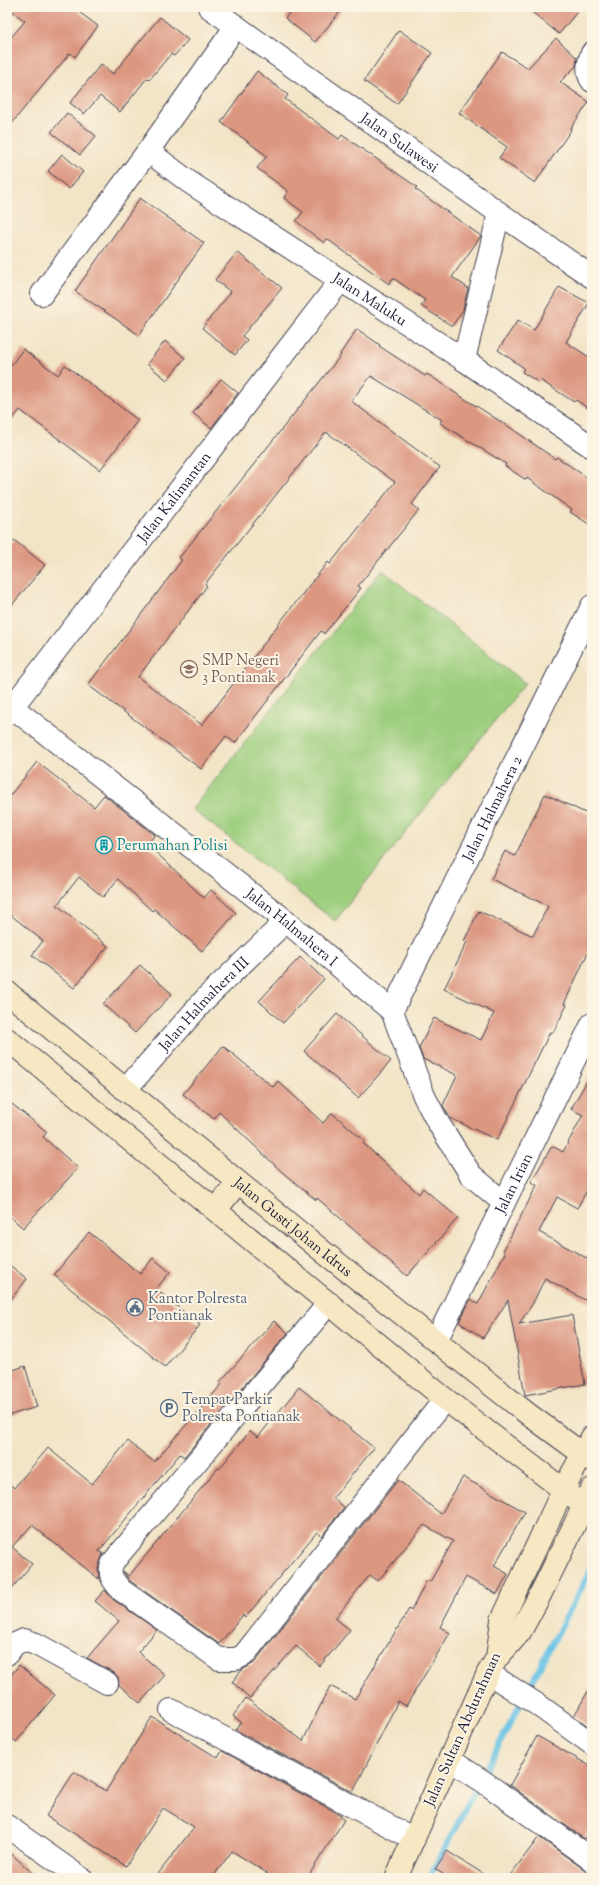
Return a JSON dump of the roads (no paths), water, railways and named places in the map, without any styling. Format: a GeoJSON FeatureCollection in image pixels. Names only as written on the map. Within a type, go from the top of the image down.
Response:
{"type":"FeatureCollection","features":[{"type":"Feature","properties":{"kind":"street","name":"Jalan Sulawesi"},"geometry":{"type":"LineString","coordinates":[[208,7],[592,277]]}},
{"type":"Feature","properties":{"kind":"street"},"geometry":{"type":"LineString","coordinates":[[42,294],[148,151],[236,26]]}},
{"type":"Feature","properties":{"kind":"street"},"geometry":{"type":"LineString","coordinates":[[592,54],[588,62],[589,77],[592,82]]}},
{"type":"Feature","properties":{"kind":"street","name":"Jalan Maluku"},"geometry":{"type":"LineString","coordinates":[[148,151],[189,182],[464,360],[592,447]]}},
{"type":"Feature","properties":{"kind":"street"},"geometry":{"type":"LineString","coordinates":[[464,360],[499,213]]}},
{"type":"Feature","properties":{"kind":"street","name":"Jalan Kalimantan"},"geometry":{"type":"LineString","coordinates":[[9,710],[341,280]]}},
{"type":"Feature","properties":{"kind":"street","name":"Jalan Halmahera 2"},"geometry":{"type":"LineString","coordinates":[[392,1011],[592,606]]}},
{"type":"Feature","properties":{"kind":"street","name":"Jalan Halmahera I"},"geometry":{"type":"LineString","coordinates":[[9,710],[286,921],[392,1011],[424,1096],[437,1121],[471,1175],[504,1203]]}},
{"type":"Feature","properties":{"kind":"street","name":"Jalan Halmahera III"},"geometry":{"type":"LineString","coordinates":[[125,1090],[207,997],[286,921]]}},
{"type":"Feature","properties":{"kind":"street","name":"Jalan Gusti Johan Idrus"},"geometry":{"type":"LineString","coordinates":[[7,992],[238,1182],[528,1414],[589,1451]]}},
{"type":"Feature","properties":{"kind":"street","name":"Jalan Irian"},"geometry":{"type":"LineString","coordinates":[[436,1341],[592,1024]]}},
{"type":"Feature","properties":{"kind":"street"},"geometry":{"type":"LineString","coordinates":[[7,1040],[329,1302],[445,1399],[562,1490],[588,1503],[520,1632],[493,1666],[510,1687],[538,1705],[592,1744]]}},
{"type":"Feature","properties":{"kind":"street"},"geometry":{"type":"LineString","coordinates":[[216,1210],[238,1182]]}},
{"type":"Feature","properties":{"kind":"street"},"geometry":{"type":"LineString","coordinates":[[329,1302],[113,1562],[110,1570],[111,1578],[122,1590],[219,1659],[236,1659],[244,1655],[445,1399]]}},
{"type":"Feature","properties":{"kind":"street","name":"Jalan Sultan Abdurahman"},"geometry":{"type":"LineString","coordinates":[[396,1878],[493,1666],[502,1620],[562,1490],[589,1451]]}},
{"type":"Feature","properties":{"kind":"street"},"geometry":{"type":"LineString","coordinates":[[7,1654],[15,1644],[24,1640],[36,1644],[107,1683]]}},
{"type":"Feature","properties":{"kind":"street"},"geometry":{"type":"LineString","coordinates":[[171,1710],[414,1839]]}},
{"type":"Feature","properties":{"kind":"street"},"geometry":{"type":"LineString","coordinates":[[450,1760],[481,1780],[592,1860]]}},
{"type":"Feature","properties":{"kind":"street"},"geometry":{"type":"LineString","coordinates":[[7,1826],[81,1878]]}},
{"type":"Feature","properties":{"kind":"waterway"},"geometry":{"type":"LineString","coordinates":[[429,1878],[592,1568]]}},
{"type":"Feature","properties":{"kind":"place","name":"SMP Negeri 3 Pontianak"},"geometry":{"type":"Point","coordinates":[189,669]}},
{"type":"Feature","properties":{"kind":"place","name":"Perumahan Polisi"},"geometry":{"type":"Point","coordinates":[104,845]}},
{"type":"Feature","properties":{"kind":"place","name":"Kantor Polresta Pontianak"},"geometry":{"type":"Point","coordinates":[135,1307]}},
{"type":"Feature","properties":{"kind":"place","name":"Tempat Parkir Polresta Pontianak"},"geometry":{"type":"Point","coordinates":[169,1408]}}]}
